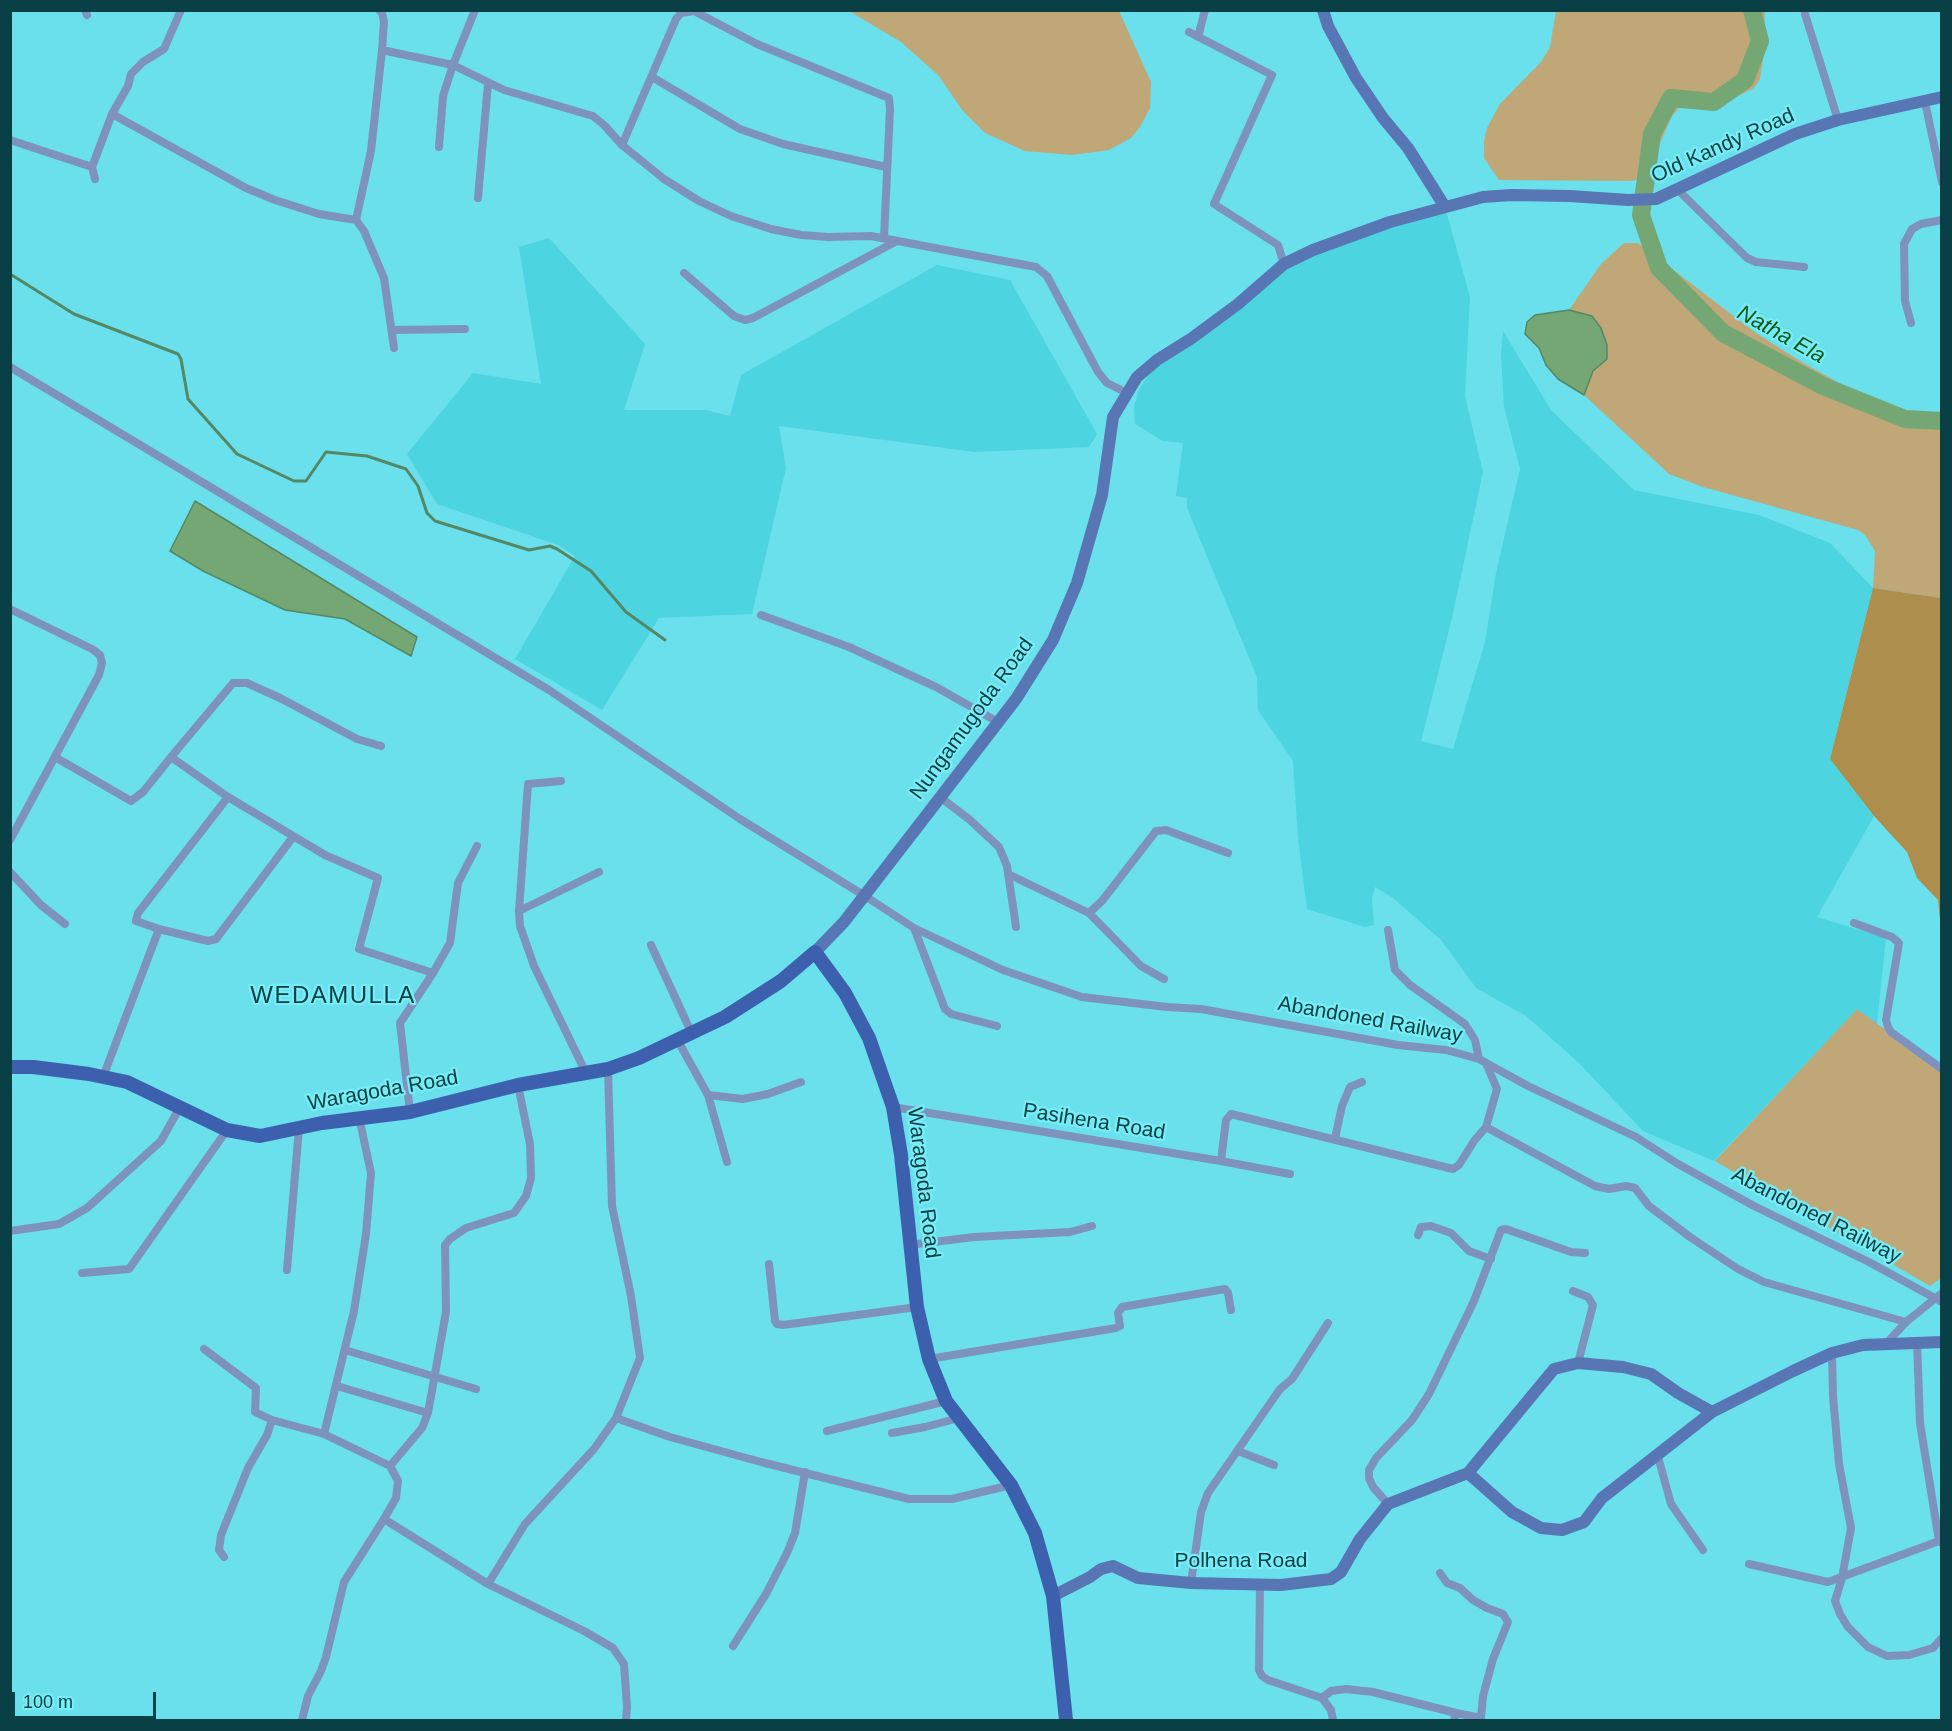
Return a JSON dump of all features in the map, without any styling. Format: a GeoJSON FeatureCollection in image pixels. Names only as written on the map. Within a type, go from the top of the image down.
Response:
{"type":"FeatureCollection","features":[{"type":"Feature","properties":{"kind":"main road","name":"Waragoda Road"},"geometry":{"type":"LineString","coordinates":[[10,1067],[33,1067],[127,1082],[227,1130],[260,1137],[359,1117],[410,1112],[518,1085],[608,1069],[678,1041],[725,1017],[781,981],[815,952],[845,993],[869,1038],[893,1107],[901,1155],[917,1307],[929,1359],[946,1401],[1011,1485],[1035,1533],[1053,1596],[1066,1720]]}},
{"type":"Feature","properties":{"kind":"street"},"geometry":{"type":"LineString","coordinates":[[94,179],[92,167],[112,114],[128,86],[131,74],[143,62],[164,49],[181,10]]}},
{"type":"Feature","properties":{"kind":"street"},"geometry":{"type":"LineString","coordinates":[[356,220],[371,151],[384,22],[379,10]]}},
{"type":"Feature","properties":{"kind":"street"},"geometry":{"type":"LineString","coordinates":[[439,147],[443,96],[476,10]]}},
{"type":"Feature","properties":{"kind":"street"},"geometry":{"type":"LineString","coordinates":[[1198,37],[1204,10]]}},
{"type":"Feature","properties":{"kind":"street"},"geometry":{"type":"LineString","coordinates":[[1323,10],[1328,26],[1356,78],[1383,118],[1408,148],[1445,207]]}},
{"type":"Feature","properties":{"kind":"street"},"geometry":{"type":"LineString","coordinates":[[622,145],[676,19],[681,13],[694,12],[757,44],[889,98],[884,238]]}},
{"type":"Feature","properties":{"kind":"street"},"geometry":{"type":"LineString","coordinates":[[1806,14],[1838,120]]}},
{"type":"Feature","properties":{"kind":"street"},"geometry":{"type":"LineString","coordinates":[[1189,32],[1272,75],[1214,204],[1278,245],[1284,264]]}},
{"type":"Feature","properties":{"kind":"street"},"geometry":{"type":"LineString","coordinates":[[382,50],[453,65],[488,84],[593,116],[622,145],[664,179],[699,201],[731,216],[771,229],[801,235],[884,238],[895,242],[1036,267],[1047,276],[1098,372],[1107,383],[1126,393]]}},
{"type":"Feature","properties":{"kind":"street"},"geometry":{"type":"LineString","coordinates":[[652,77],[740,129],[783,144],[886,167]]}},
{"type":"Feature","properties":{"kind":"street"},"geometry":{"type":"LineString","coordinates":[[478,198],[488,84]]}},
{"type":"Feature","properties":{"kind":"street","name":"Old Kandy Road"},"geometry":{"type":"LineString","coordinates":[[1445,207],[1483,197],[1511,195],[1656,199],[1784,139],[1838,120],[1941,97]]}},
{"type":"Feature","properties":{"kind":"street"},"geometry":{"type":"LineString","coordinates":[[1925,102],[1941,182]]}},
{"type":"Feature","properties":{"kind":"street"},"geometry":{"type":"LineString","coordinates":[[112,114],[255,192],[319,214],[356,220],[364,231],[384,278],[394,348]]}},
{"type":"Feature","properties":{"kind":"street"},"geometry":{"type":"LineString","coordinates":[[10,140],[92,167]]}},
{"type":"Feature","properties":{"kind":"street"},"geometry":{"type":"LineString","coordinates":[[1678,190],[1747,258],[1756,262],[1804,267]]}},
{"type":"Feature","properties":{"kind":"street","name":"Nungamugoda Road"},"geometry":{"type":"LineString","coordinates":[[815,952],[865,896],[1016,699],[1053,640],[1077,583],[1102,495],[1113,417],[1137,377],[1157,360],[1192,338],[1238,304],[1284,264],[1313,250],[1390,222],[1445,207]]}},
{"type":"Feature","properties":{"kind":"street"},"geometry":{"type":"LineString","coordinates":[[1911,323],[1905,301],[1904,244],[1912,229],[1931,221],[1941,220]]}},
{"type":"Feature","properties":{"kind":"street"},"geometry":{"type":"LineString","coordinates":[[684,273],[734,316],[745,320],[753,318],[895,242]]}},
{"type":"Feature","properties":{"kind":"street"},"geometry":{"type":"LineString","coordinates":[[392,330],[465,329]]}},
{"type":"Feature","properties":{"kind":"street","name":"Abandoned Railway"},"geometry":{"type":"LineString","coordinates":[[10,367],[549,690],[740,819],[914,928],[1003,970],[1082,997],[1167,1007],[1201,1008],[1398,1045],[1446,1050],[1483,1061],[1528,1086],[1636,1137],[1678,1164],[1745,1201],[1939,1297]]}},
{"type":"Feature","properties":{"kind":"street"},"geometry":{"type":"LineString","coordinates":[[10,609],[92,649],[100,655],[102,663],[99,675],[10,840]]}},
{"type":"Feature","properties":{"kind":"street"},"geometry":{"type":"LineString","coordinates":[[761,615],[849,647],[936,687],[998,722]]}},
{"type":"Feature","properties":{"kind":"street"},"geometry":{"type":"LineString","coordinates":[[55,757],[131,801],[143,792],[233,683],[247,683],[357,739],[381,746]]}},
{"type":"Feature","properties":{"kind":"street"},"geometry":{"type":"LineString","coordinates":[[171,757],[228,797],[293,837],[325,855],[378,878],[359,949],[433,973]]}},
{"type":"Feature","properties":{"kind":"street"},"geometry":{"type":"LineString","coordinates":[[561,781],[528,784],[519,911],[520,926],[534,966],[586,1073]]}},
{"type":"Feature","properties":{"kind":"street"},"geometry":{"type":"LineString","coordinates":[[228,797],[138,913],[136,921],[208,941],[216,939],[293,837]]}},
{"type":"Feature","properties":{"kind":"street"},"geometry":{"type":"LineString","coordinates":[[940,797],[970,820],[999,847],[1007,866],[1016,927]]}},
{"type":"Feature","properties":{"kind":"street"},"geometry":{"type":"LineString","coordinates":[[1089,913],[1102,901],[1156,831],[1166,830],[1228,853]]}},
{"type":"Feature","properties":{"kind":"street"},"geometry":{"type":"LineString","coordinates":[[410,1112],[400,1023],[450,943],[458,883],[477,846]]}},
{"type":"Feature","properties":{"kind":"street"},"geometry":{"type":"LineString","coordinates":[[10,872],[41,905],[65,924]]}},
{"type":"Feature","properties":{"kind":"street"},"geometry":{"type":"LineString","coordinates":[[519,911],[599,872]]}},
{"type":"Feature","properties":{"kind":"street"},"geometry":{"type":"LineString","coordinates":[[1008,874],[1089,913],[1140,966],[1164,979]]}},
{"type":"Feature","properties":{"kind":"street"},"geometry":{"type":"LineString","coordinates":[[1854,923],[1892,937],[1899,943],[1886,1020],[1888,1027],[1891,1032],[1941,1069]]}},
{"type":"Feature","properties":{"kind":"street"},"geometry":{"type":"LineString","coordinates":[[914,928],[945,1009],[951,1014],[997,1026]]}},
{"type":"Feature","properties":{"kind":"street"},"geometry":{"type":"LineString","coordinates":[[103,1077],[159,929]]}},
{"type":"Feature","properties":{"kind":"street"},"geometry":{"type":"LineString","coordinates":[[1221,1161],[1226,1120],[1231,1114],[1453,1169],[1460,1165],[1474,1141],[1486,1127],[1497,1089],[1475,1040],[1465,1024],[1410,985],[1395,970],[1388,930]]}},
{"type":"Feature","properties":{"kind":"street"},"geometry":{"type":"LineString","coordinates":[[651,945],[692,1034]]}},
{"type":"Feature","properties":{"kind":"street"},"geometry":{"type":"LineString","coordinates":[[678,1041],[708,1095],[727,1162]]}},
{"type":"Feature","properties":{"kind":"street"},"geometry":{"type":"LineString","coordinates":[[488,1584],[525,1524],[594,1449],[616,1418],[640,1358],[631,1296],[612,1206],[608,1069]]}},
{"type":"Feature","properties":{"kind":"street"},"geometry":{"type":"LineString","coordinates":[[708,1095],[743,1099],[768,1094],[801,1082]]}},
{"type":"Feature","properties":{"kind":"street"},"geometry":{"type":"LineString","coordinates":[[1335,1138],[1342,1106],[1350,1087],[1362,1082]]}},
{"type":"Feature","properties":{"kind":"street"},"geometry":{"type":"LineString","coordinates":[[390,1466],[422,1428],[428,1413],[446,1312],[445,1245],[466,1228],[514,1213],[526,1196],[531,1178],[530,1143],[518,1085]]}},
{"type":"Feature","properties":{"kind":"street"},"geometry":{"type":"LineString","coordinates":[[10,1231],[59,1224],[87,1208],[161,1141],[180,1107]]}},
{"type":"Feature","properties":{"kind":"street","name":"Pasihena Road"},"geometry":{"type":"LineString","coordinates":[[893,1107],[1290,1174]]}},
{"type":"Feature","properties":{"kind":"street"},"geometry":{"type":"LineString","coordinates":[[324,1434],[354,1311],[366,1234],[371,1173],[359,1117]]}},
{"type":"Feature","properties":{"kind":"street"},"geometry":{"type":"LineString","coordinates":[[1486,1127],[1594,1186],[1609,1189],[1626,1186],[1635,1188],[1649,1206],[1690,1237],[1738,1269],[1764,1282],[1906,1322]]}},
{"type":"Feature","properties":{"kind":"street"},"geometry":{"type":"LineString","coordinates":[[287,1270],[299,1128]]}},
{"type":"Feature","properties":{"kind":"street"},"geometry":{"type":"LineString","coordinates":[[82,1273],[129,1269],[227,1130]]}},
{"type":"Feature","properties":{"kind":"street"},"geometry":{"type":"LineString","coordinates":[[909,1245],[974,1237],[1070,1232],[1092,1226]]}},
{"type":"Feature","properties":{"kind":"street"},"geometry":{"type":"LineString","coordinates":[[1418,1235],[1421,1227],[1431,1226],[1451,1233],[1469,1251],[1491,1259]]}},
{"type":"Feature","properties":{"kind":"street"},"geometry":{"type":"LineString","coordinates":[[1389,1504],[1373,1487],[1369,1478],[1370,1470],[1376,1458],[1412,1420],[1429,1394],[1474,1301],[1503,1229],[1571,1252],[1585,1253]]}},
{"type":"Feature","properties":{"kind":"street"},"geometry":{"type":"LineString","coordinates":[[769,1264],[777,1324],[917,1307]]}},
{"type":"Feature","properties":{"kind":"street"},"geometry":{"type":"LineString","coordinates":[[929,1359],[1116,1328],[1120,1326],[1118,1312],[1122,1307],[1225,1289],[1231,1310]]}},
{"type":"Feature","properties":{"kind":"street"},"geometry":{"type":"LineString","coordinates":[[1573,1291],[1588,1297],[1593,1305],[1578,1363]]}},
{"type":"Feature","properties":{"kind":"street"},"geometry":{"type":"LineString","coordinates":[[1884,1345],[1906,1322],[1939,1297]]}},
{"type":"Feature","properties":{"kind":"street"},"geometry":{"type":"LineString","coordinates":[[1191,1583],[1196,1543],[1208,1493],[1280,1389],[1292,1379],[1328,1323]]}},
{"type":"Feature","properties":{"kind":"street"},"geometry":{"type":"LineString","coordinates":[[1749,1564],[1828,1582],[1940,1542],[1920,1423],[1917,1342]]}},
{"type":"Feature","properties":{"kind":"street"},"geometry":{"type":"LineString","coordinates":[[1468,1473],[1512,1512],[1541,1528],[1562,1530],[1584,1522],[1602,1498],[1712,1412],[1832,1353],[1863,1345],[1941,1342]]}},
{"type":"Feature","properties":{"kind":"street"},"geometry":{"type":"LineString","coordinates":[[204,1348],[256,1388],[255,1412],[272,1420],[324,1434],[390,1466],[398,1481],[396,1498],[344,1582],[326,1657],[308,1696],[302,1720]]}},
{"type":"Feature","properties":{"kind":"street"},"geometry":{"type":"LineString","coordinates":[[345,1350],[476,1389]]}},
{"type":"Feature","properties":{"kind":"street"},"geometry":{"type":"LineString","coordinates":[[1832,1353],[1839,1464],[1851,1528],[1842,1578],[1835,1601],[1848,1627],[1868,1647],[1887,1656],[1909,1655],[1933,1648],[1941,1638]]}},
{"type":"Feature","properties":{"kind":"street","name":"Polhena Road"},"geometry":{"type":"LineString","coordinates":[[1053,1596],[1101,1569],[1113,1566],[1138,1578],[1191,1583],[1281,1585],[1331,1579],[1341,1572],[1360,1539],[1389,1504],[1468,1473],[1554,1370],[1578,1363],[1623,1367],[1651,1374],[1678,1393],[1712,1412]]}},
{"type":"Feature","properties":{"kind":"street"},"geometry":{"type":"LineString","coordinates":[[337,1386],[428,1413]]}},
{"type":"Feature","properties":{"kind":"street"},"geometry":{"type":"LineString","coordinates":[[827,1431],[946,1401]]}},
{"type":"Feature","properties":{"kind":"street"},"geometry":{"type":"LineString","coordinates":[[616,1418],[670,1437],[909,1499],[952,1499],[1011,1485]]}},
{"type":"Feature","properties":{"kind":"street"},"geometry":{"type":"LineString","coordinates":[[892,1433],[925,1428],[960,1418]]}},
{"type":"Feature","properties":{"kind":"street"},"geometry":{"type":"LineString","coordinates":[[224,1557],[219,1550],[221,1535],[248,1468],[267,1435],[272,1420]]}},
{"type":"Feature","properties":{"kind":"street"},"geometry":{"type":"LineString","coordinates":[[1238,1451],[1274,1466]]}},
{"type":"Feature","properties":{"kind":"street"},"geometry":{"type":"LineString","coordinates":[[1657,1454],[1671,1504],[1703,1550]]}},
{"type":"Feature","properties":{"kind":"street"},"geometry":{"type":"LineString","coordinates":[[733,1646],[766,1594],[787,1553],[795,1533],[805,1472]]}},
{"type":"Feature","properties":{"kind":"street"},"geometry":{"type":"LineString","coordinates":[[384,1519],[488,1584],[584,1631],[613,1648],[624,1664],[626,1720]]}},
{"type":"Feature","properties":{"kind":"street"},"geometry":{"type":"LineString","coordinates":[[1322,1698],[1331,1691],[1347,1689],[1373,1692],[1455,1717],[1481,1719],[1483,1696],[1493,1659],[1508,1622],[1503,1614],[1487,1608],[1473,1600],[1460,1588],[1447,1583],[1440,1573]]}},
{"type":"Feature","properties":{"kind":"street"},"geometry":{"type":"LineString","coordinates":[[1260,1585],[1259,1670],[1268,1680],[1322,1698],[1331,1710],[1333,1720]]}},
{"type":"Feature","properties":{"kind":"shaded area"},"geometry":{"type":"Polygon","coordinates":[[[849,11],[1119,11],[1151,82],[1150,108],[1131,138],[1109,150],[1072,155],[1025,151],[985,133],[963,111],[938,75],[901,42],[849,11]]]}},
{"type":"Feature","properties":{"kind":"shaded area"},"geometry":{"type":"Polygon","coordinates":[[[1556,11],[1765,11],[1760,79],[1754,88],[1736,97],[1704,96],[1686,100],[1672,116],[1645,177],[1632,181],[1499,180],[1484,158],[1487,128],[1500,104],[1541,62],[1550,47],[1556,11]]]}},
{"type":"Feature","properties":{"kind":"shaded area"},"geometry":{"type":"Polygon","coordinates":[[[1445,207],[1470,297],[1465,396],[1483,472],[1452,618],[1421,741],[1453,749],[1485,642],[1496,573],[1520,469],[1504,407],[1501,355],[1503,331],[1551,410],[1634,490],[1759,515],[1830,543],[1873,588],[1830,759],[1874,816],[1817,917],[1886,938],[1877,1024],[1857,1010],[1714,1161],[1643,1131],[1579,1063],[1526,1016],[1476,988],[1441,940],[1393,898],[1375,887],[1372,898],[1374,925],[1365,927],[1307,909],[1298,838],[1293,761],[1258,710],[1257,677],[1187,508],[1187,498],[1176,496],[1183,443],[1163,441],[1135,424],[1134,407],[1139,390],[1157,360],[1284,264],[1445,207]]]}},
{"type":"Feature","properties":{"kind":"shaded area"},"geometry":{"type":"Polygon","coordinates":[[[549,238],[645,344],[624,410],[706,410],[730,416],[741,375],[937,265],[1010,280],[1097,434],[1089,447],[975,452],[779,426],[786,468],[752,614],[659,618],[602,710],[515,659],[575,556],[558,545],[437,504],[407,454],[473,373],[541,384],[519,247],[549,238]]]}},
{"type":"Feature","properties":{"kind":"shaded area"},"geometry":{"type":"Polygon","coordinates":[[[1624,243],[1638,243],[1756,333],[1853,391],[1917,417],[1941,420],[1941,598],[1873,588],[1875,551],[1865,535],[1858,530],[1703,487],[1669,474],[1584,395],[1593,370],[1607,359],[1592,316],[1569,310],[1601,264],[1624,243]]]}},
{"type":"Feature","properties":{"kind":"shaded area"},"geometry":{"type":"Polygon","coordinates":[[[1569,310],[1592,316],[1601,328],[1607,345],[1607,359],[1593,371],[1584,395],[1558,379],[1546,365],[1539,348],[1525,334],[1527,322],[1535,315],[1569,310]]]}},
{"type":"Feature","properties":{"kind":"shaded area"},"geometry":{"type":"Polygon","coordinates":[[[195,501],[417,637],[411,656],[345,619],[285,610],[203,571],[170,551],[195,501]]]}},
{"type":"Feature","properties":{"kind":"shaded area"},"geometry":{"type":"Polygon","coordinates":[[[1873,588],[1941,598],[1941,929],[1938,900],[1917,878],[1907,852],[1874,816],[1830,759],[1873,588]]]}},
{"type":"Feature","properties":{"kind":"shaded area"},"geometry":{"type":"Polygon","coordinates":[[[1857,1009],[1941,1070],[1941,1278],[1930,1286],[1715,1161],[1857,1009]]]}},
{"type":"Feature","properties":{"kind":"waterway","name":"Natha Ela"},"geometry":{"type":"LineString","coordinates":[[1752,10],[1760,41],[1745,80],[1714,102],[1671,98],[1652,134],[1641,215],[1659,268],[1723,333],[1823,386],[1905,419],[1942,421]]}},
{"type":"Feature","properties":{"kind":"waterway"},"geometry":{"type":"LineString","coordinates":[[10,274],[74,314],[178,354],[181,359],[188,399],[237,454],[294,481],[306,481],[326,452],[367,456],[406,469],[418,486],[427,513],[435,521],[529,550],[550,546],[557,549],[591,571],[626,612],[665,640]]}},
{"type":"Feature","properties":{"kind":"district","name":"WEDAMULLA"},"geometry":{"type":"Point","coordinates":[333,996]}}]}
